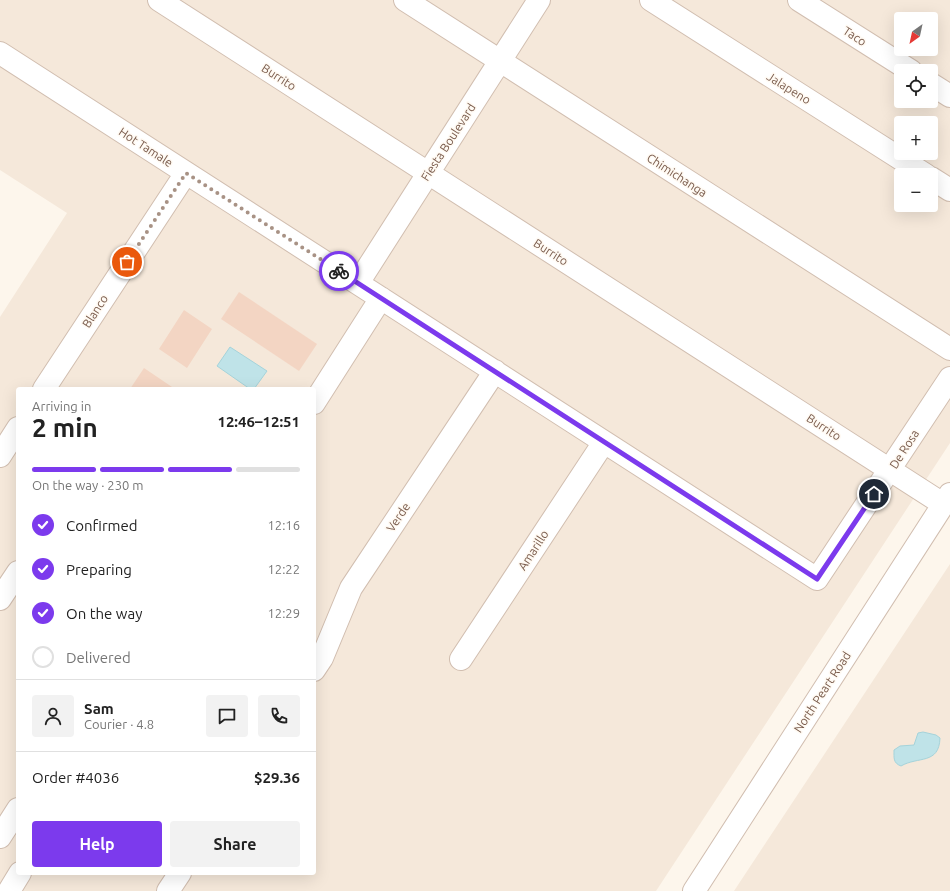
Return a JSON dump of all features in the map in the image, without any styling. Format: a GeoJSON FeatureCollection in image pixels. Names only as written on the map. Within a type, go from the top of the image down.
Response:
{"type":"FeatureCollection","features":[{"type":"Feature","properties":{"kind":"street","name":"Burrito"},"geometry":{"type":"LineString","coordinates":[[159,0],[890,470],[947,499]]}},
{"type":"Feature","properties":{"kind":"street","name":"Chimichanga"},"geometry":{"type":"LineString","coordinates":[[404,0],[950,349]]}},
{"type":"Feature","properties":{"kind":"street","name":"Fiesta Boulevard"},"geometry":{"type":"LineString","coordinates":[[358,283],[539,0]]}},
{"type":"Feature","properties":{"kind":"street","name":"Jalapeno"},"geometry":{"type":"LineString","coordinates":[[651,0],[915,168]]}},
{"type":"Feature","properties":{"kind":"street","name":"Taco"},"geometry":{"type":"LineString","coordinates":[[799,0],[900,64]]}},
{"type":"Feature","properties":{"kind":"street","name":"Hot Tamale"},"geometry":{"type":"LineString","coordinates":[[0,53],[817,579]]}},
{"type":"Feature","properties":{"kind":"street"},"geometry":{"type":"LineString","coordinates":[[938,88],[950,96]]}},
{"type":"Feature","properties":{"kind":"street","name":"Blanco"},"geometry":{"type":"LineString","coordinates":[[45,387],[186,173]]}},
{"type":"Feature","properties":{"kind":"street"},"geometry":{"type":"LineString","coordinates":[[938,182],[950,190]]}},
{"type":"Feature","properties":{"kind":"street"},"geometry":{"type":"LineString","coordinates":[[316,400],[381,298]]}},
{"type":"Feature","properties":{"kind":"street","name":"Verde"},"geometry":{"type":"LineString","coordinates":[[316,667],[322,658],[350,588],[495,371]]}},
{"type":"Feature","properties":{"kind":"street","name":"De Rosa"},"geometry":{"type":"LineString","coordinates":[[817,579],[950,378]]}},
{"type":"Feature","properties":{"kind":"street"},"geometry":{"type":"LineString","coordinates":[[0,456],[16,431]]}},
{"type":"Feature","properties":{"kind":"street","name":"Amarillo"},"geometry":{"type":"LineString","coordinates":[[461,659],[604,442]]}},
{"type":"Feature","properties":{"kind":"street","name":"North Peart Road"},"geometry":{"type":"LineString","coordinates":[[694,891],[947,499]]}},
{"type":"Feature","properties":{"kind":"street"},"geometry":{"type":"LineString","coordinates":[[0,599],[16,575]]}},
{"type":"Feature","properties":{"kind":"street"},"geometry":{"type":"LineString","coordinates":[[0,837],[16,812]]}},
{"type":"Feature","properties":{"kind":"street"},"geometry":{"type":"LineString","coordinates":[[9,891],[19,875]]}},
{"type":"Feature","properties":{"kind":"street"},"geometry":{"type":"LineString","coordinates":[[168,891],[179,875]]}},
{"type":"Feature","properties":{"kind":"shaded area"},"geometry":{"type":"Polygon","coordinates":[[[0,0],[950,0],[950,443],[656,891],[0,891],[0,317],[67,213],[0,170],[0,0]]]}},
{"type":"Feature","properties":{"kind":"shaded area"},"geometry":{"type":"Polygon","coordinates":[[[950,564],[950,891],[734,891],[950,564]]]}},
{"type":"Feature","properties":{"kind":"water"},"geometry":{"type":"Polygon","coordinates":[[[230,347],[267,371],[255,387],[247,387],[217,366],[230,347]]]}},
{"type":"Feature","properties":{"kind":"water"},"geometry":{"type":"Polygon","coordinates":[[[923,732],[936,735],[940,738],[939,747],[936,752],[932,756],[901,766],[894,760],[894,750],[900,746],[914,745],[918,733],[923,732]]]}},
{"type":"Feature","properties":{"kind":"building"},"geometry":{"type":"Polygon","coordinates":[[[239,292],[317,344],[299,371],[221,319],[239,292]]]}},
{"type":"Feature","properties":{"kind":"building"},"geometry":{"type":"Polygon","coordinates":[[[184,310],[212,329],[187,368],[159,349],[184,310]]]}},
{"type":"Feature","properties":{"kind":"building"},"geometry":{"type":"Polygon","coordinates":[[[144,368],[172,387],[131,387],[144,368]]]}},
{"type":"Feature","properties":{"kind":"way so far"},"geometry":{"type":"LineString","coordinates":[[127,262],[186,173],[339,271]]}},
{"type":"Feature","properties":{"kind":"route"},"geometry":{"type":"LineString","coordinates":[[339,271],[817,579],[874,494]]}}]}
